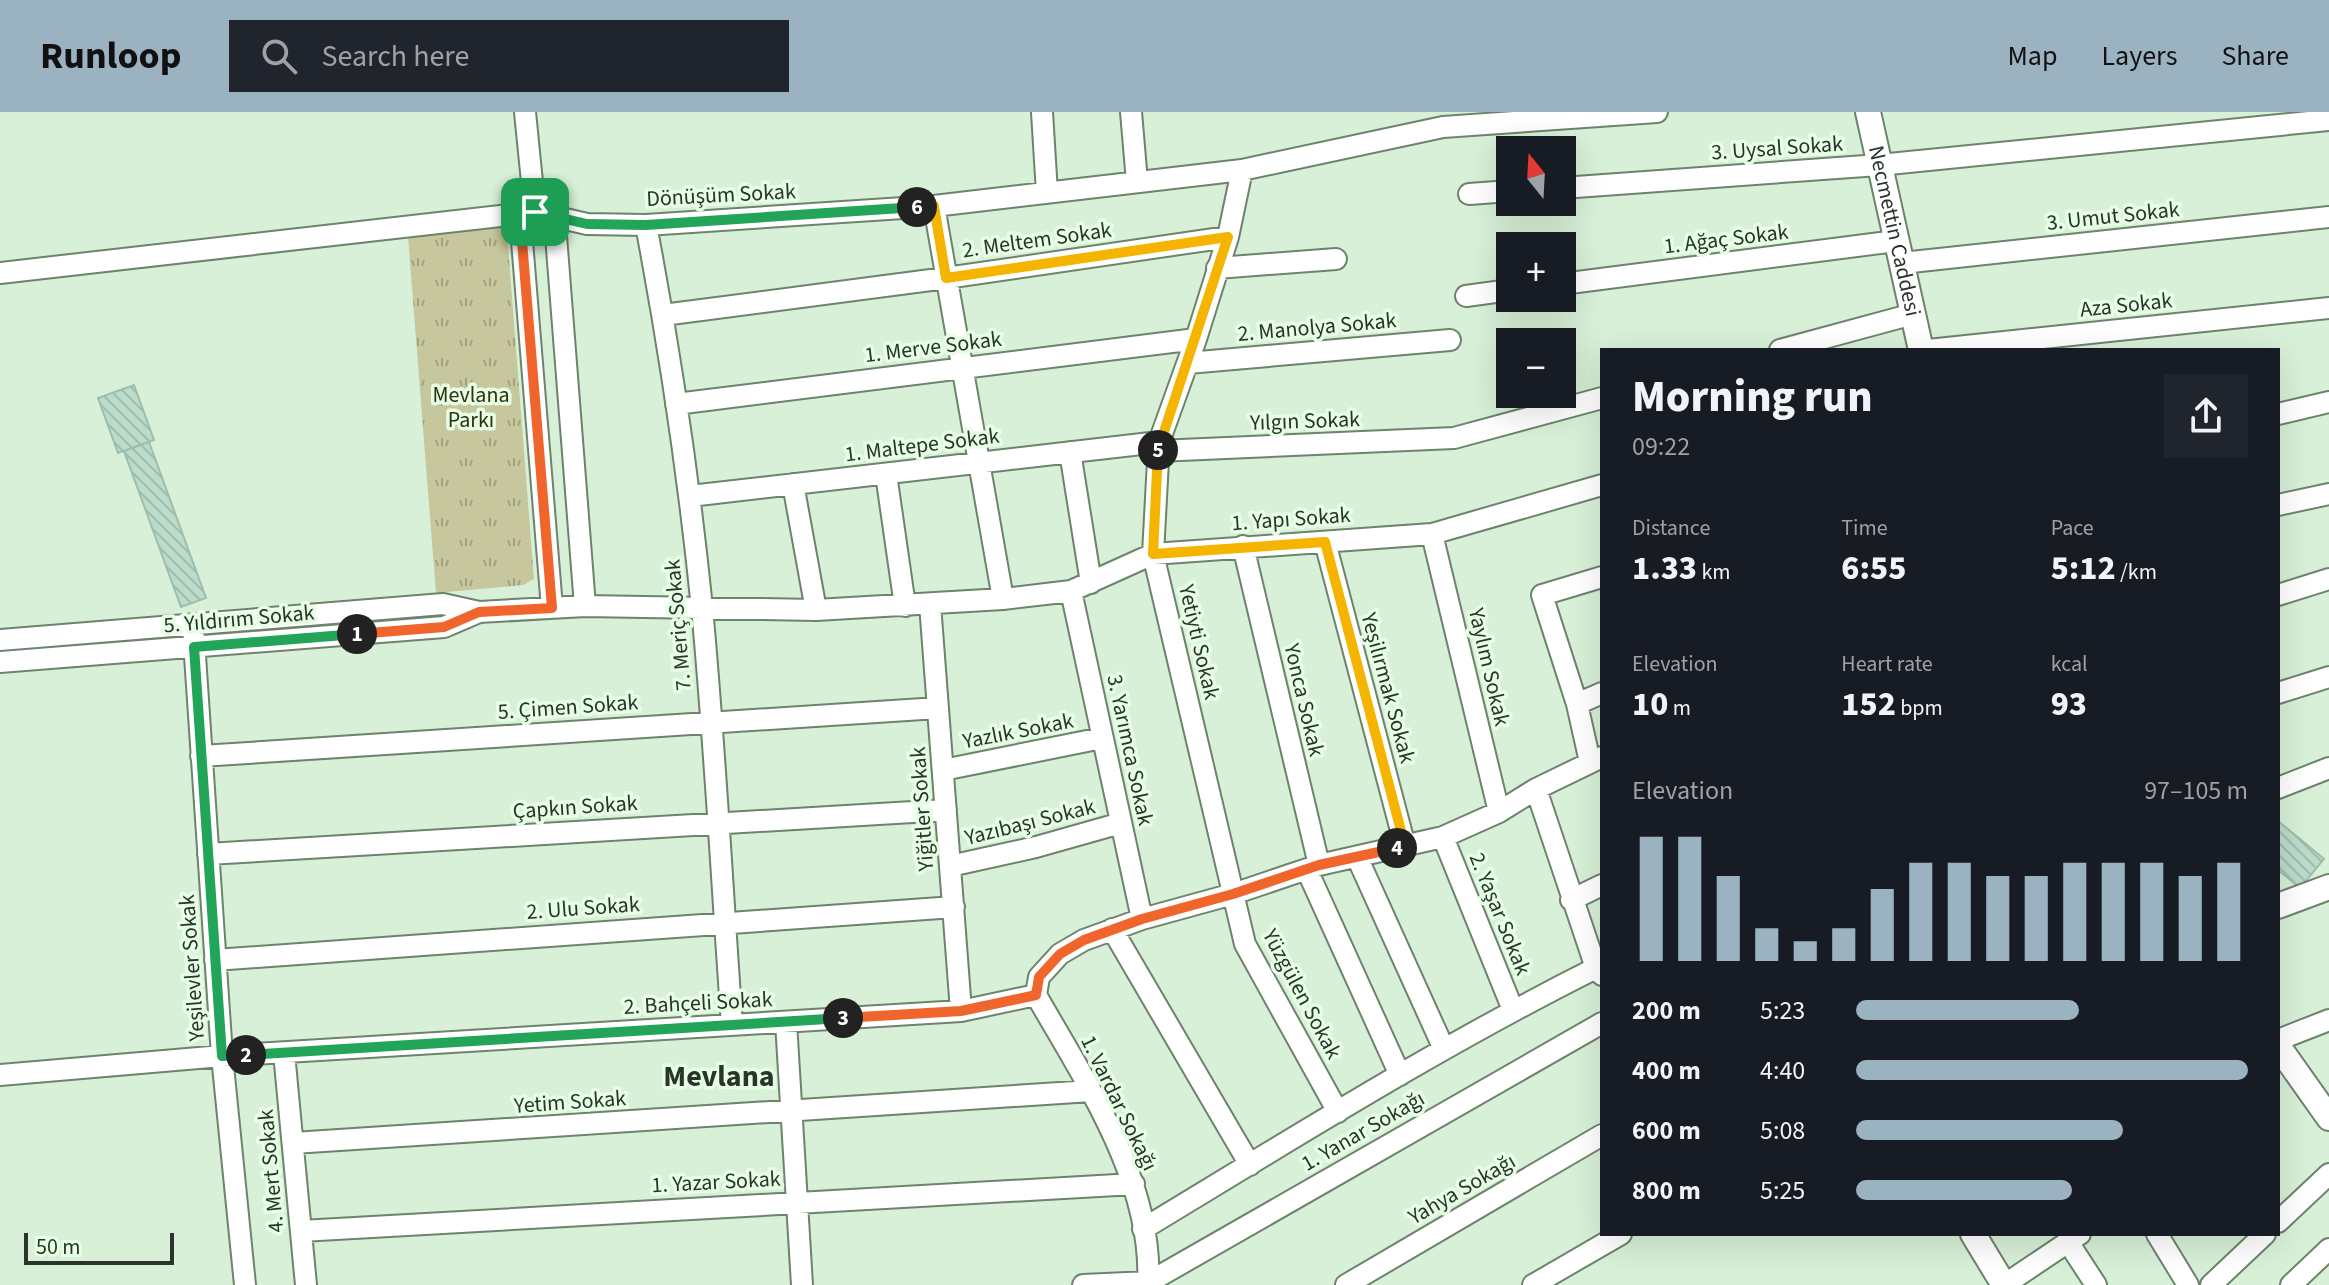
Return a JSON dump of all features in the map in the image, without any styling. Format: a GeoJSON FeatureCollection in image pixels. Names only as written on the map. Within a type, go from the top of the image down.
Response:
{"type":"FeatureCollection","features":[{"type":"Feature","properties":{"kind":"main road","name":"Necmettin Caddesi"},"geometry":{"type":"LineString","coordinates":[[1868,112],[1921,348]]}},
{"type":"Feature","properties":{"kind":"main road"},"geometry":{"type":"LineString","coordinates":[[2280,903],[2329,887]]}},
{"type":"Feature","properties":{"kind":"main road"},"geometry":{"type":"LineString","coordinates":[[2280,1046],[2325,1108]]}},
{"type":"Feature","properties":{"kind":"main road"},"geometry":{"type":"LineString","coordinates":[[1974,1236],[2004,1285]]}},
{"type":"Feature","properties":{"kind":"street"},"geometry":{"type":"LineString","coordinates":[[525,112],[535,212],[522,241],[552,608]]}},
{"type":"Feature","properties":{"kind":"street"},"geometry":{"type":"LineString","coordinates":[[1042,112],[1047,193]]}},
{"type":"Feature","properties":{"kind":"street"},"geometry":{"type":"LineString","coordinates":[[1131,112],[1137,182]]}},
{"type":"Feature","properties":{"kind":"street","name":"Dönüşüm Sokak"},"geometry":{"type":"LineString","coordinates":[[0,273],[535,212],[587,224],[646,225],[934,206],[1242,170],[1442,119],[1657,112]]}},
{"type":"Feature","properties":{"kind":"street","name":"3. Uysal Sokak"},"geometry":{"type":"LineString","coordinates":[[1576,187],[1879,165],[2329,120]]}},
{"type":"Feature","properties":{"kind":"street","name":"Yetiyti Sokak"},"geometry":{"type":"LineString","coordinates":[[1233,894],[1153,554],[1158,446],[1228,237],[1242,170]]}},
{"type":"Feature","properties":{"kind":"street"},"geometry":{"type":"LineString","coordinates":[[1469,194],[1496,192]]}},
{"type":"Feature","properties":{"kind":"street"},"geometry":{"type":"LineString","coordinates":[[934,206],[1003,599]]}},
{"type":"Feature","properties":{"kind":"street"},"geometry":{"type":"LineString","coordinates":[[535,212],[556,236],[585,606]]}},
{"type":"Feature","properties":{"kind":"street","name":"3. Umut Sokak"},"geometry":{"type":"LineString","coordinates":[[1899,252],[2329,217]]}},
{"type":"Feature","properties":{"kind":"street","name":"7. Meriç Sokak"},"geometry":{"type":"LineString","coordinates":[[646,225],[690,496],[702,610],[732,1025]]}},
{"type":"Feature","properties":{"kind":"street","name":"2. Meltem Sokak"},"geometry":{"type":"LineString","coordinates":[[663,315],[1228,237]]}},
{"type":"Feature","properties":{"kind":"street","name":"1. Ağaç Sokak"},"geometry":{"type":"LineString","coordinates":[[1576,283],[1899,252]]}},
{"type":"Feature","properties":{"kind":"street"},"geometry":{"type":"LineString","coordinates":[[1217,268],[1336,259]]}},
{"type":"Feature","properties":{"kind":"street"},"geometry":{"type":"LineString","coordinates":[[1466,296],[1496,292]]}},
{"type":"Feature","properties":{"kind":"street","name":"Aza Sokak"},"geometry":{"type":"LineString","coordinates":[[1963,348],[2034,344],[2329,308]]}},
{"type":"Feature","properties":{"kind":"street"},"geometry":{"type":"LineString","coordinates":[[1787,348],[1913,314]]}},
{"type":"Feature","properties":{"kind":"street","name":"1. Merve Sokak"},"geometry":{"type":"LineString","coordinates":[[676,404],[1196,339]]}},
{"type":"Feature","properties":{"kind":"street","name":"2. Manolya Sokak"},"geometry":{"type":"LineString","coordinates":[[1188,363],[1450,340]]}},
{"type":"Feature","properties":{"kind":"street","name":"Yılgın Sokak"},"geometry":{"type":"LineString","coordinates":[[1158,446],[1454,438],[1600,399]]}},
{"type":"Feature","properties":{"kind":"street"},"geometry":{"type":"LineString","coordinates":[[2280,414],[2329,402]]}},
{"type":"Feature","properties":{"kind":"street","name":"1. Maltepe Sokak"},"geometry":{"type":"LineString","coordinates":[[690,496],[1070,452],[1158,446]]}},
{"type":"Feature","properties":{"kind":"street"},"geometry":{"type":"LineString","coordinates":[[1070,452],[1091,583]]}},
{"type":"Feature","properties":{"kind":"street"},"geometry":{"type":"LineString","coordinates":[[886,474],[905,606]]}},
{"type":"Feature","properties":{"kind":"street"},"geometry":{"type":"LineString","coordinates":[[793,484],[816,610]]}},
{"type":"Feature","properties":{"kind":"street","name":"1. Yapı Sokak"},"geometry":{"type":"LineString","coordinates":[[930,604],[1071,591],[1153,554],[1432,534],[1600,486]]}},
{"type":"Feature","properties":{"kind":"street"},"geometry":{"type":"LineString","coordinates":[[2280,505],[2329,494]]}},
{"type":"Feature","properties":{"kind":"street","name":"Yaylım Sokak"},"geometry":{"type":"LineString","coordinates":[[1432,534],[1499,812]]}},
{"type":"Feature","properties":{"kind":"street","name":"Yeşilırmak Sokak"},"geometry":{"type":"LineString","coordinates":[[1325,542],[1405,846]]}},
{"type":"Feature","properties":{"kind":"street","name":"Yonca Sokak"},"geometry":{"type":"LineString","coordinates":[[1243,546],[1313,867],[1400,1075]]}},
{"type":"Feature","properties":{"kind":"street"},"geometry":{"type":"LineString","coordinates":[[1036,995],[1039,977],[1060,954],[1084,940],[1313,867],[1443,837],[1499,812],[1536,789],[1596,760],[1542,595],[1600,578]]}},
{"type":"Feature","properties":{"kind":"street"},"geometry":{"type":"LineString","coordinates":[[2280,594],[2329,579]]}},
{"type":"Feature","properties":{"kind":"street","name":"3. Yarımca Sokak"},"geometry":{"type":"LineString","coordinates":[[1071,591],[1142,919]]}},
{"type":"Feature","properties":{"kind":"street","name":"5. Yıldırım Sokak"},"geometry":{"type":"LineString","coordinates":[[0,662],[443,604],[479,612],[585,606],[816,610],[930,604]]}},
{"type":"Feature","properties":{"kind":"street","name":"Yiğitler Sokak"},"geometry":{"type":"LineString","coordinates":[[930,604],[961,1011]]}},
{"type":"Feature","properties":{"kind":"street","name":"5. Yıldırım Sokak"},"geometry":{"type":"LineString","coordinates":[[0,640],[193,637]]}},
{"type":"Feature","properties":{"kind":"street","name":"Yeşilevler Sokak"},"geometry":{"type":"LineString","coordinates":[[193,637],[222,1056],[245,1285]]}},
{"type":"Feature","properties":{"kind":"street"},"geometry":{"type":"LineString","coordinates":[[2280,692],[2329,677]]}},
{"type":"Feature","properties":{"kind":"street"},"geometry":{"type":"LineString","coordinates":[[1577,704],[1600,694]]}},
{"type":"Feature","properties":{"kind":"street","name":"5. Çimen Sokak"},"geometry":{"type":"LineString","coordinates":[[201,756],[938,708]]}},
{"type":"Feature","properties":{"kind":"street","name":"Yazlık Sokak"},"geometry":{"type":"LineString","coordinates":[[943,770],[1102,738]]}},
{"type":"Feature","properties":{"kind":"street"},"geometry":{"type":"LineString","coordinates":[[2280,787],[2329,768]]}},
{"type":"Feature","properties":{"kind":"street"},"geometry":{"type":"LineString","coordinates":[[1143,1229],[1513,1010],[1599,972],[1571,900],[1536,789]]}},
{"type":"Feature","properties":{"kind":"street","name":"Çapkın Sokak"},"geometry":{"type":"LineString","coordinates":[[208,854],[946,810]]}},
{"type":"Feature","properties":{"kind":"street","name":"Yazıbaşı Sokak"},"geometry":{"type":"LineString","coordinates":[[950,866],[1036,847],[1121,823]]}},
{"type":"Feature","properties":{"kind":"street","name":"2. Yaşar Sokak"},"geometry":{"type":"LineString","coordinates":[[1443,837],[1513,1010]]}},
{"type":"Feature","properties":{"kind":"street"},"geometry":{"type":"LineString","coordinates":[[1357,857],[1444,1049]]}},
{"type":"Feature","properties":{"kind":"street"},"geometry":{"type":"LineString","coordinates":[[1571,900],[1600,886]]}},
{"type":"Feature","properties":{"kind":"street","name":"Yüzgülen Sokak"},"geometry":{"type":"LineString","coordinates":[[1233,894],[1245,944],[1338,1112]]}},
{"type":"Feature","properties":{"kind":"street","name":"2. Ulu Sokak"},"geometry":{"type":"LineString","coordinates":[[215,960],[954,907]]}},
{"type":"Feature","properties":{"kind":"street"},"geometry":{"type":"LineString","coordinates":[[1112,929],[1250,1165]]}},
{"type":"Feature","properties":{"kind":"street","name":"2. Bahçeli Sokak"},"geometry":{"type":"LineString","coordinates":[[0,1075],[222,1056],[961,1011],[1036,995]]}},
{"type":"Feature","properties":{"kind":"street","name":"1. Vardar Sokağı"},"geometry":{"type":"LineString","coordinates":[[1036,995],[1091,1091],[1134,1184],[1150,1284]]}},
{"type":"Feature","properties":{"kind":"street"},"geometry":{"type":"LineString","coordinates":[[2280,1042],[2329,1020]]}},
{"type":"Feature","properties":{"kind":"street"},"geometry":{"type":"LineString","coordinates":[[786,1022],[802,1285]]}},
{"type":"Feature","properties":{"kind":"street","name":"1. Yanar Sokağı"},"geometry":{"type":"LineString","coordinates":[[1150,1284],[1600,1024]]}},
{"type":"Feature","properties":{"kind":"street","name":"4. Mert Sokak"},"geometry":{"type":"LineString","coordinates":[[284,1053],[306,1285]]}},
{"type":"Feature","properties":{"kind":"street","name":"Yetim Sokak"},"geometry":{"type":"LineString","coordinates":[[293,1143],[1091,1091]]}},
{"type":"Feature","properties":{"kind":"street","name":"Yahya Sokağı"},"geometry":{"type":"LineString","coordinates":[[1346,1285],[1600,1136]]}},
{"type":"Feature","properties":{"kind":"street"},"geometry":{"type":"LineString","coordinates":[[2280,1217],[2329,1174]]}},
{"type":"Feature","properties":{"kind":"street","name":"1. Yazar Sokak"},"geometry":{"type":"LineString","coordinates":[[301,1231],[1134,1184]]}},
{"type":"Feature","properties":{"kind":"street"},"geometry":{"type":"LineString","coordinates":[[1533,1285],[1618,1236]]}},
{"type":"Feature","properties":{"kind":"street"},"geometry":{"type":"LineString","coordinates":[[2158,1236],[2188,1285]]}},
{"type":"Feature","properties":{"kind":"street"},"geometry":{"type":"LineString","coordinates":[[2211,1285],[2263,1236]]}},
{"type":"Feature","properties":{"kind":"street"},"geometry":{"type":"LineString","coordinates":[[2004,1285],[2074,1238],[2096,1285]]}},
{"type":"Feature","properties":{"kind":"street"},"geometry":{"type":"LineString","coordinates":[[2291,1285],[2329,1249]]}},
{"type":"Feature","properties":{"kind":"street"},"geometry":{"type":"LineString","coordinates":[[1083,1285],[1150,1284]]}},
{"type":"Feature","properties":{"kind":"green space","name":"Mevlana Parkı"},"geometry":{"type":"Polygon","coordinates":[[[500,225],[507,233],[534,579],[523,585],[436,593],[408,237],[500,225]]]}},
{"type":"Feature","properties":{"kind":"building"},"geometry":{"type":"Polygon","coordinates":[[[134,385],[154,440],[118,453],[98,398],[134,385]]]}},
{"type":"Feature","properties":{"kind":"building"},"geometry":{"type":"Polygon","coordinates":[[[149,442],[206,598],[181,607],[124,451],[149,442]]]}},
{"type":"Feature","properties":{"kind":"building"},"geometry":{"type":"Polygon","coordinates":[[[2280,823],[2324,859],[2300,888],[2280,872],[2280,823]]]}},
{"type":"Feature","properties":{"kind":"district","name":"Mevlana"},"geometry":{"type":"Point","coordinates":[719,1076]}},
{"type":"Feature","properties":{"kind":"route"},"geometry":{"type":"LineString","coordinates":[[934,206],[946,278],[1228,237],[1159,442],[1153,554],[1325,542],[1405,846],[1319,865],[1112,929],[1060,954],[1039,977],[1036,995],[961,1011],[222,1056],[194,647],[444,627],[479,612],[552,608],[522,241],[535,212],[587,224],[646,225],[934,206]]}}]}
